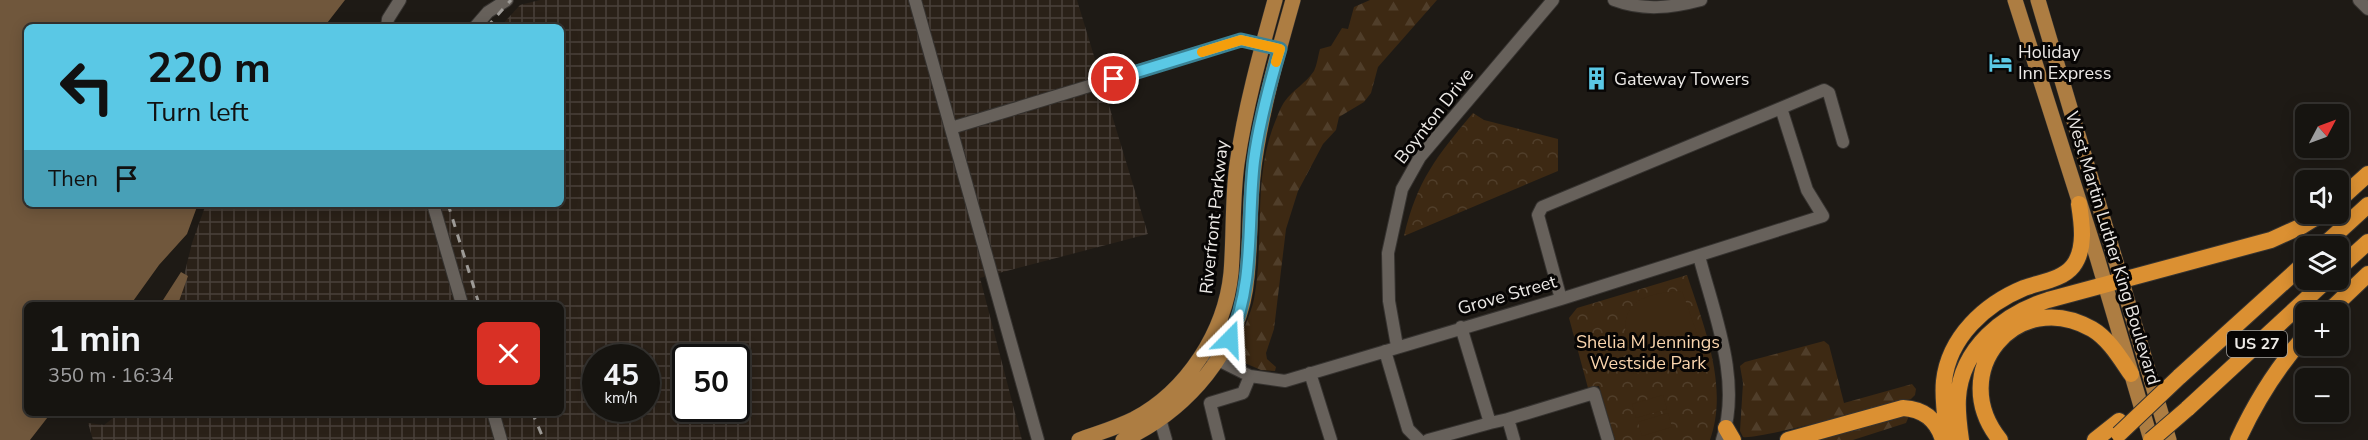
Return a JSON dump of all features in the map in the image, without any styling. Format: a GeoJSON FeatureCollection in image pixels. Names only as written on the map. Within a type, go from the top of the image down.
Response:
{"type":"FeatureCollection","features":[{"type":"Feature","properties":{"kind":"highway"},"geometry":{"type":"LineString","coordinates":[[2349,191],[2368,174]]}},
{"type":"Feature","properties":{"kind":"highway"},"geometry":{"type":"LineString","coordinates":[[1948,440],[1944,381],[1954,348],[1977,317],[1995,304],[2023,289],[2062,275],[2071,268],[2078,257],[2082,240],[2079,204]]}},
{"type":"Feature","properties":{"kind":"highway"},"geometry":{"type":"LineString","coordinates":[[2334,236],[2368,205]]}},
{"type":"Feature","properties":{"kind":"highway"},"geometry":{"type":"LineString","coordinates":[[1961,440],[1958,398],[1961,380],[1972,355],[1984,339],[2008,318],[2033,305],[2271,240],[2305,224]]}},
{"type":"Feature","properties":{"kind":"highway"},"geometry":{"type":"LineString","coordinates":[[2349,259],[2368,242]]}},
{"type":"Feature","properties":{"kind":"highway","name":"US 27"},"geometry":{"type":"LineString","coordinates":[[2117,432],[2295,272]]}},
{"type":"Feature","properties":{"kind":"highway"},"geometry":{"type":"LineString","coordinates":[[2339,302],[2368,274]]}},
{"type":"Feature","properties":{"kind":"highway","name":"US 27"},"geometry":{"type":"LineString","coordinates":[[2151,440],[2316,290]]}},
{"type":"Feature","properties":{"kind":"highway"},"geometry":{"type":"LineString","coordinates":[[2000,440],[1985,417],[1980,403],[1981,379],[1990,352],[1998,342],[2018,326],[2032,320],[2053,317],[2075,321],[2094,330],[2110,345],[2131,374]]}},
{"type":"Feature","properties":{"kind":"highway"},"geometry":{"type":"LineString","coordinates":[[2238,440],[2262,393],[2295,348]]}},
{"type":"Feature","properties":{"kind":"highway"},"geometry":{"type":"LineString","coordinates":[[1788,440],[1903,408],[1919,411],[1933,419],[1943,440]]}},
{"type":"Feature","properties":{"kind":"highway"},"geometry":{"type":"LineString","coordinates":[[2095,440],[2117,432]]}},
{"type":"Feature","properties":{"kind":"main road","name":"Riverfront Parkway"},"geometry":{"type":"LineString","coordinates":[[1123,440],[1143,431],[1175,409],[1196,388],[1210,356],[1216,328],[1226,302],[1237,166],[1246,110],[1275,0]]}},
{"type":"Feature","properties":{"kind":"main road","name":"Riverfront Parkway"},"geometry":{"type":"LineString","coordinates":[[1079,440],[1113,429],[1154,406],[1210,356],[1239,319],[1245,289],[1254,160],[1266,99],[1293,0]]}},
{"type":"Feature","properties":{"kind":"main road","name":"West Martin Luther King Boulevard"},"geometry":{"type":"LineString","coordinates":[[2015,0],[2151,440]]}},
{"type":"Feature","properties":{"kind":"main road","name":"West Martin Luther King Boulevard"},"geometry":{"type":"LineString","coordinates":[[2038,0],[2169,440]]}},
{"type":"Feature","properties":{"kind":"street"},"geometry":{"type":"LineString","coordinates":[[387,24],[400,0]]}},
{"type":"Feature","properties":{"kind":"street"},"geometry":{"type":"LineString","coordinates":[[478,24],[488,12],[507,0]]}},
{"type":"Feature","properties":{"kind":"street"},"geometry":{"type":"LineString","coordinates":[[915,0],[1038,440]]}},
{"type":"Feature","properties":{"kind":"street","name":"Boynton Drive"},"geometry":{"type":"LineString","coordinates":[[1397,346],[1389,301],[1388,253],[1402,189],[1420,157],[1553,0]]}},
{"type":"Feature","properties":{"kind":"street"},"geometry":{"type":"LineString","coordinates":[[1614,0],[1648,8],[1667,7],[1701,0]]}},
{"type":"Feature","properties":{"kind":"street"},"geometry":{"type":"LineString","coordinates":[[2360,0],[2368,9]]}},
{"type":"Feature","properties":{"kind":"street"},"geometry":{"type":"LineString","coordinates":[[951,128],[1241,40],[1280,49]]}},
{"type":"Feature","properties":{"kind":"street"},"geometry":{"type":"LineString","coordinates":[[1561,299],[1538,215],[1542,207],[1824,90],[1829,93],[1843,142]]}},
{"type":"Feature","properties":{"kind":"street","name":"Grove Street"},"geometry":{"type":"LineString","coordinates":[[1210,356],[1250,376],[1285,381],[1561,299],[1823,216],[1807,190],[1780,108]]}},
{"type":"Feature","properties":{"kind":"street"},"geometry":{"type":"LineString","coordinates":[[434,207],[461,302]]}},
{"type":"Feature","properties":{"kind":"street"},"geometry":{"type":"LineString","coordinates":[[1699,256],[1727,369],[1729,402],[1727,436]]}},
{"type":"Feature","properties":{"kind":"street"},"geometry":{"type":"LineString","coordinates":[[1461,327],[1490,423]]}},
{"type":"Feature","properties":{"kind":"street"},"geometry":{"type":"LineString","coordinates":[[1385,351],[1408,429],[1419,440]]}},
{"type":"Feature","properties":{"kind":"street"},"geometry":{"type":"LineString","coordinates":[[1310,373],[1331,440]]}},
{"type":"Feature","properties":{"kind":"street"},"geometry":{"type":"LineString","coordinates":[[1219,440],[1210,403],[1243,393],[1250,376]]}},
{"type":"Feature","properties":{"kind":"street"},"geometry":{"type":"LineString","coordinates":[[1428,440],[1594,393],[1608,440]]}},
{"type":"Feature","properties":{"kind":"street"},"geometry":{"type":"LineString","coordinates":[[494,416],[501,440]]}},
{"type":"Feature","properties":{"kind":"street"},"geometry":{"type":"LineString","coordinates":[[1160,419],[1166,440]]}},
{"type":"Feature","properties":{"kind":"street"},"geometry":{"type":"LineString","coordinates":[[1508,419],[1514,440]]}},
{"type":"Feature","properties":{"kind":"shaded area"},"geometry":{"type":"Polygon","coordinates":[[[0,0],[345,0],[326,24],[24,24],[24,207],[197,207],[187,234],[159,265],[132,302],[24,302],[24,416],[49,416],[30,440],[0,440],[0,0]]]}},
{"type":"Feature","properties":{"kind":"shaded area"},"geometry":{"type":"Polygon","coordinates":[[[540,0],[1077,0],[1148,234],[980,278],[1022,440],[93,440],[88,423],[104,425],[116,416],[564,416],[564,302],[177,302],[192,243],[205,207],[564,207],[564,24],[503,24],[520,5],[540,0]]]}},
{"type":"Feature","properties":{"kind":"shaded area"},"geometry":{"type":"Polygon","coordinates":[[[181,272],[188,276],[179,302],[163,300],[181,272]]]}},
{"type":"Feature","properties":{"kind":"green space"},"geometry":{"type":"Polygon","coordinates":[[[1370,0],[1437,0],[1378,67],[1371,93],[1364,102],[1339,117],[1336,130],[1323,144],[1298,191],[1286,229],[1274,329],[1266,353],[1267,359],[1276,367],[1275,371],[1261,370],[1240,361],[1239,346],[1254,299],[1259,255],[1261,188],[1268,144],[1282,105],[1314,71],[1320,49],[1331,46],[1342,28],[1348,29],[1354,7],[1370,0]]]}},
{"type":"Feature","properties":{"kind":"green space"},"geometry":{"type":"Polygon","coordinates":[[[1473,113],[1484,120],[1558,139],[1558,171],[1404,236],[1409,216],[1422,184],[1449,142],[1473,113]]]}},
{"type":"Feature","properties":{"kind":"green space","name":"Shelia M Jennings Westside Park"},"geometry":{"type":"Polygon","coordinates":[[[1687,275],[1707,336],[1716,378],[1715,420],[1710,440],[1615,440],[1599,386],[1588,388],[1569,318],[1577,308],[1687,275]]]}},
{"type":"Feature","properties":{"kind":"green space"},"geometry":{"type":"Polygon","coordinates":[[[1682,291],[1705,356],[1701,361],[1634,374],[1626,339],[1625,325],[1628,313],[1634,304],[1645,298],[1661,293],[1682,291]]]}},
{"type":"Feature","properties":{"kind":"green space"},"geometry":{"type":"Polygon","coordinates":[[[1824,341],[1829,345],[1844,403],[1912,384],[1916,389],[1915,395],[1911,399],[1823,421],[1743,437],[1740,431],[1743,383],[1740,366],[1745,362],[1824,341]]]}},
{"type":"Feature","properties":{"kind":"green space"},"geometry":{"type":"Polygon","coordinates":[[[1663,395],[1667,409],[1636,418],[1632,404],[1663,395]]]}},
{"type":"Feature","properties":{"kind":"green space"},"geometry":{"type":"Polygon","coordinates":[[[1668,413],[1672,427],[1642,436],[1638,422],[1668,413]]]}},
{"type":"Feature","properties":{"kind":"green space"},"geometry":{"type":"Polygon","coordinates":[[[1884,415],[1909,416],[1906,423],[1853,440],[1798,440],[1884,415]]]}},
{"type":"Feature","properties":{"kind":"railway"},"geometry":{"type":"LineString","coordinates":[[490,24],[511,0]]}},
{"type":"Feature","properties":{"kind":"railway"},"geometry":{"type":"LineString","coordinates":[[449,207],[478,302]]}},
{"type":"Feature","properties":{"kind":"railway"},"geometry":{"type":"LineString","coordinates":[[534,416],[544,440]]}},
{"type":"Feature","properties":{"kind":"slow traffic"},"geometry":{"type":"LineString","coordinates":[[1202,52],[1241,40],[1280,49],[1276,62]]}},
{"type":"Feature","properties":{"kind":"place","name":"Holiday Inn Express"},"geometry":{"type":"Point","coordinates":[2000,62]}},
{"type":"Feature","properties":{"kind":"place","name":"Gateway Towers"},"geometry":{"type":"Point","coordinates":[1596,79]}},
{"type":"Feature","properties":{"kind":"route"},"geometry":{"type":"LineString","coordinates":[[1114,79],[1241,40],[1280,49],[1266,99],[1254,160],[1247,279],[1239,319],[1230,339]]}}]}
